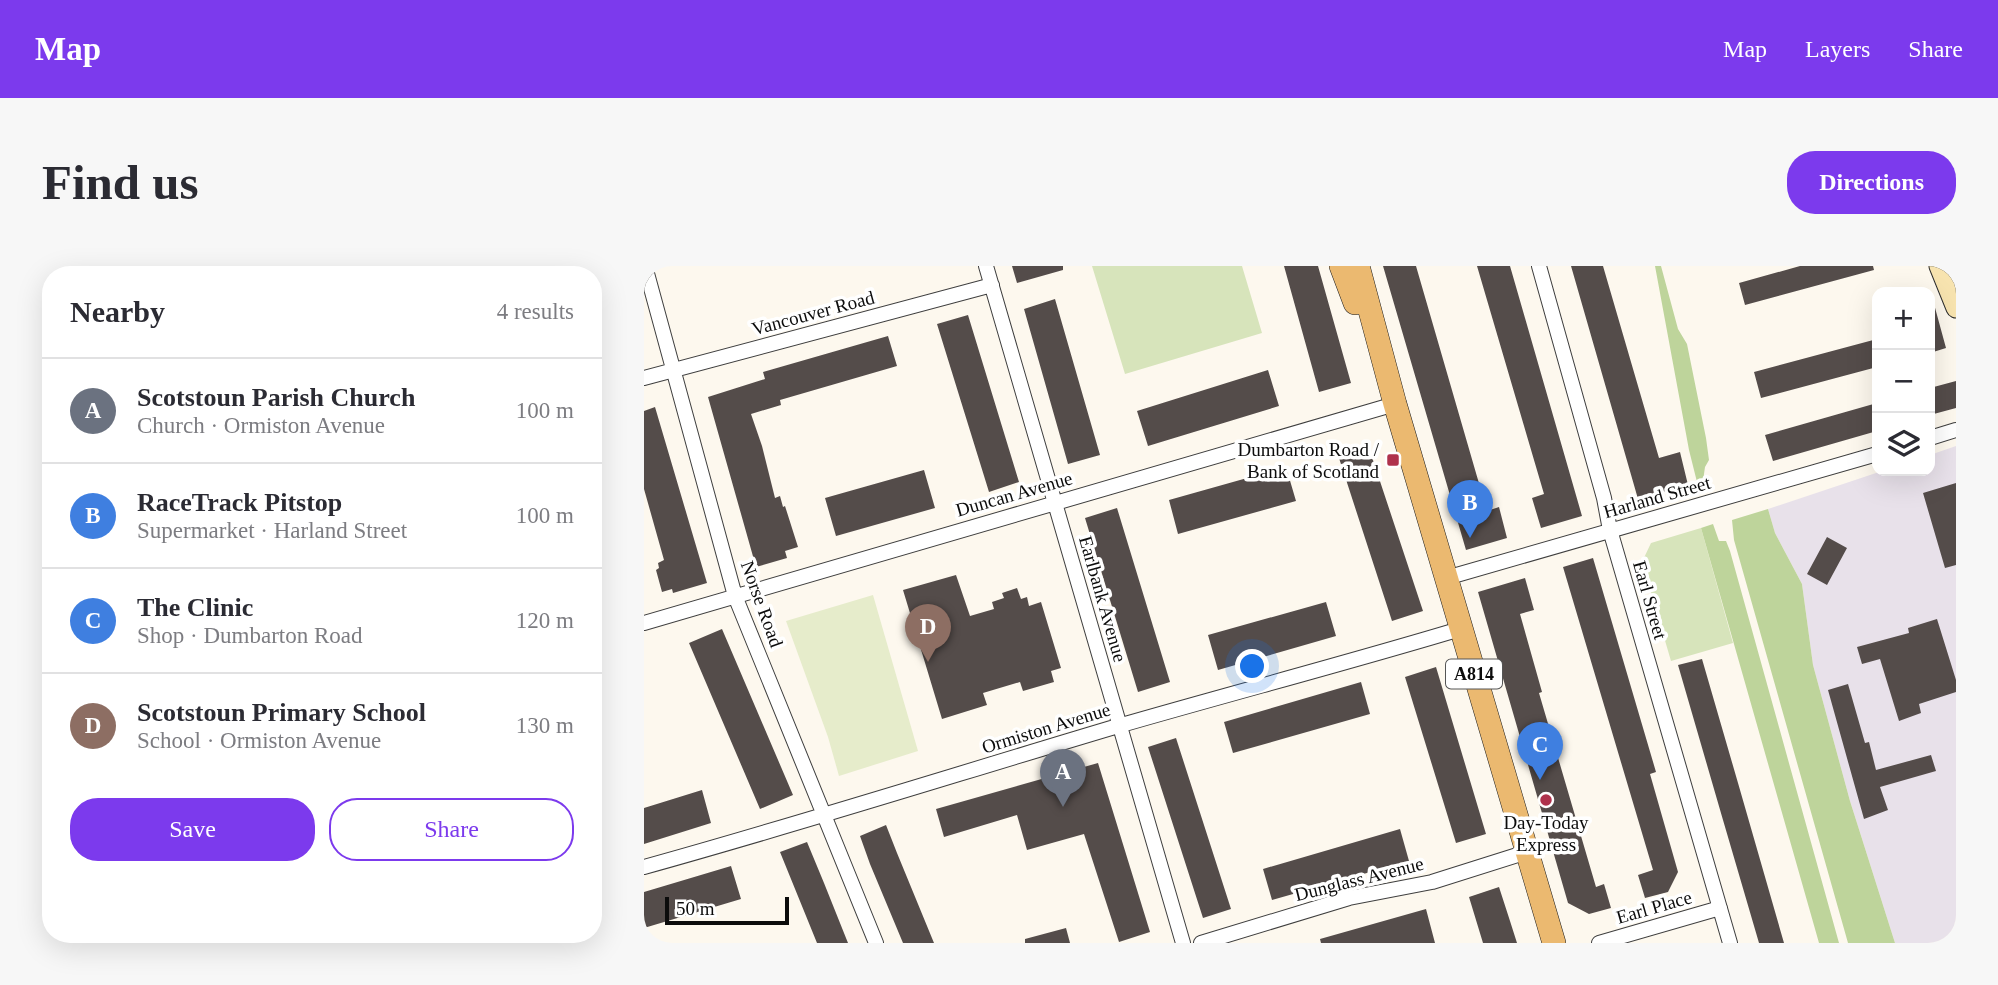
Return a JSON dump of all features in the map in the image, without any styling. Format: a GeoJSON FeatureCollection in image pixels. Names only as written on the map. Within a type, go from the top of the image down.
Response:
{"type":"FeatureCollection","features":[{"type":"Feature","properties":{"kind":"main road","name":"A814"},"geometry":{"type":"LineString","coordinates":[[1341,266],[1395,404]]}},
{"type":"Feature","properties":{"kind":"main road","name":"A814"},"geometry":{"type":"LineString","coordinates":[[1358,266],[1460,629],[1554,943]]}},
{"type":"Feature","properties":{"kind":"street","name":"Norse Road"},"geometry":{"type":"LineString","coordinates":[[645,266],[735,596],[876,943]]}},
{"type":"Feature","properties":{"kind":"street","name":"Earlbank Avenue"},"geometry":{"type":"LineString","coordinates":[[986,266],[1183,943]]}},
{"type":"Feature","properties":{"kind":"street","name":"Earl Street"},"geometry":{"type":"LineString","coordinates":[[1539,266],[1604,498],[1610,530],[1730,943]]}},
{"type":"Feature","properties":{"kind":"street"},"geometry":{"type":"LineString","coordinates":[[1939,266],[1956,308]]}},
{"type":"Feature","properties":{"kind":"street","name":"Vancouver Road"},"geometry":{"type":"LineString","coordinates":[[644,378],[992,285]]}},
{"type":"Feature","properties":{"kind":"street","name":"Duncan Avenue"},"geometry":{"type":"LineString","coordinates":[[644,624],[1395,404]]}},
{"type":"Feature","properties":{"kind":"street"},"geometry":{"type":"LineString","coordinates":[[1935,436],[1956,430]]}},
{"type":"Feature","properties":{"kind":"street","name":"Harland Street"},"geometry":{"type":"LineString","coordinates":[[1446,578],[1872,455]]}},
{"type":"Feature","properties":{"kind":"street","name":"Ormiston Avenue"},"geometry":{"type":"LineString","coordinates":[[644,867],[1460,629]]}},
{"type":"Feature","properties":{"kind":"street","name":"Dunglass Avenue"},"geometry":{"type":"LineString","coordinates":[[1201,943],[1349,898],[1432,881],[1527,852]]}},
{"type":"Feature","properties":{"kind":"street","name":"Earl Place"},"geometry":{"type":"LineString","coordinates":[[1599,943],[1720,908]]}},
{"type":"Feature","properties":{"kind":"shaded area"},"geometry":{"type":"Polygon","coordinates":[[[1956,446],[1956,943],[1895,943],[1850,801],[1813,665],[1802,584],[1775,533],[1768,509],[1872,474],[1935,476],[1935,453],[1956,446]]]}},
{"type":"Feature","properties":{"kind":"green space"},"geometry":{"type":"Polygon","coordinates":[[[1092,266],[1242,266],[1262,333],[1125,374],[1092,266]]]}},
{"type":"Feature","properties":{"kind":"green space"},"geometry":{"type":"Polygon","coordinates":[[[1655,266],[1661,266],[1678,329],[1687,344],[1709,460],[1703,481],[1697,482],[1689,450],[1655,266]]]}},
{"type":"Feature","properties":{"kind":"green space"},"geometry":{"type":"Polygon","coordinates":[[[1768,509],[1775,533],[1802,584],[1813,665],[1850,801],[1895,943],[1848,943],[1734,540],[1732,520],[1768,509]]]}},
{"type":"Feature","properties":{"kind":"green space"},"geometry":{"type":"Polygon","coordinates":[[[1713,524],[1719,541],[1726,541],[1730,551],[1839,943],[1819,943],[1701,528],[1713,524]]]}},
{"type":"Feature","properties":{"kind":"green space"},"geometry":{"type":"Polygon","coordinates":[[[1701,528],[1733,643],[1671,661],[1642,562],[1651,543],[1701,528]]]}},
{"type":"Feature","properties":{"kind":"green space"},"geometry":{"type":"Polygon","coordinates":[[[873,595],[918,751],[839,776],[828,737],[786,621],[873,595]]]}},
{"type":"Feature","properties":{"kind":"building"},"geometry":{"type":"Polygon","coordinates":[[[1012,266],[1063,266],[1063,270],[1017,283],[1012,266]]]}},
{"type":"Feature","properties":{"kind":"building"},"geometry":{"type":"Polygon","coordinates":[[[1284,266],[1318,266],[1351,383],[1319,392],[1284,266]]]}},
{"type":"Feature","properties":{"kind":"building"},"geometry":{"type":"Polygon","coordinates":[[[1383,266],[1416,266],[1487,511],[1499,507],[1507,538],[1466,550],[1383,266]]]}},
{"type":"Feature","properties":{"kind":"building"},"geometry":{"type":"Polygon","coordinates":[[[1477,266],[1510,266],[1582,516],[1541,528],[1532,498],[1544,494],[1477,266]]]}},
{"type":"Feature","properties":{"kind":"building"},"geometry":{"type":"Polygon","coordinates":[[[1571,266],[1603,266],[1659,458],[1680,452],[1688,485],[1638,499],[1571,266]]]}},
{"type":"Feature","properties":{"kind":"building"},"geometry":{"type":"Polygon","coordinates":[[[1800,266],[1873,266],[1874,270],[1745,305],[1739,283],[1800,266]]]}},
{"type":"Feature","properties":{"kind":"building"},"geometry":{"type":"Polygon","coordinates":[[[1055,299],[1100,455],[1068,464],[1024,309],[1055,299]]]}},
{"type":"Feature","properties":{"kind":"building"},"geometry":{"type":"Polygon","coordinates":[[[1935,308],[1946,348],[1935,351],[1935,308]]]}},
{"type":"Feature","properties":{"kind":"building"},"geometry":{"type":"Polygon","coordinates":[[[968,315],[1019,482],[989,492],[937,324],[968,315]]]}},
{"type":"Feature","properties":{"kind":"building"},"geometry":{"type":"Polygon","coordinates":[[[888,336],[897,366],[780,400],[781,405],[751,414],[775,498],[780,496],[783,507],[785,506],[798,547],[785,551],[787,558],[756,567],[708,397],[765,379],[763,372],[888,336]]]}},
{"type":"Feature","properties":{"kind":"building"},"geometry":{"type":"Polygon","coordinates":[[[1872,340],[1872,368],[1761,398],[1754,372],[1872,340]]]}},
{"type":"Feature","properties":{"kind":"building"},"geometry":{"type":"Polygon","coordinates":[[[1268,370],[1279,406],[1148,446],[1137,411],[1268,370]]]}},
{"type":"Feature","properties":{"kind":"building"},"geometry":{"type":"Polygon","coordinates":[[[1956,381],[1956,408],[1935,414],[1935,387],[1956,381]]]}},
{"type":"Feature","properties":{"kind":"building"},"geometry":{"type":"Polygon","coordinates":[[[1872,404],[1872,432],[1773,461],[1765,435],[1872,404]]]}},
{"type":"Feature","properties":{"kind":"building"},"geometry":{"type":"Polygon","coordinates":[[[655,407],[707,583],[673,593],[672,589],[662,592],[656,570],[659,568],[658,563],[664,560],[644,489],[644,411],[655,407]]]}},
{"type":"Feature","properties":{"kind":"building"},"geometry":{"type":"Polygon","coordinates":[[[1368,445],[1423,611],[1392,621],[1338,455],[1368,445]]]}},
{"type":"Feature","properties":{"kind":"building"},"geometry":{"type":"Polygon","coordinates":[[[1286,467],[1296,501],[1178,534],[1169,500],[1286,467]]]}},
{"type":"Feature","properties":{"kind":"building"},"geometry":{"type":"Polygon","coordinates":[[[924,470],[935,508],[836,536],[825,498],[924,470]]]}},
{"type":"Feature","properties":{"kind":"building"},"geometry":{"type":"Polygon","coordinates":[[[1956,483],[1956,565],[1945,568],[1923,493],[1956,483]]]}},
{"type":"Feature","properties":{"kind":"building"},"geometry":{"type":"Polygon","coordinates":[[[1117,508],[1170,682],[1138,692],[1085,518],[1117,508]]]}},
{"type":"Feature","properties":{"kind":"building"},"geometry":{"type":"Polygon","coordinates":[[[1827,537],[1847,548],[1827,585],[1807,574],[1827,537]]]}},
{"type":"Feature","properties":{"kind":"building"},"geometry":{"type":"Polygon","coordinates":[[[1593,558],[1656,772],[1650,774],[1678,872],[1668,892],[1645,898],[1638,875],[1653,870],[1563,567],[1593,558]]]}},
{"type":"Feature","properties":{"kind":"building"},"geometry":{"type":"Polygon","coordinates":[[[956,575],[970,616],[994,609],[992,602],[1004,598],[1002,593],[1017,588],[1021,599],[1027,597],[1029,606],[1041,602],[1061,668],[1051,671],[1054,682],[1023,691],[1020,682],[983,693],[987,705],[942,719],[903,590],[956,575]]]}},
{"type":"Feature","properties":{"kind":"building"},"geometry":{"type":"Polygon","coordinates":[[[1525,578],[1534,610],[1520,614],[1542,692],[1539,693],[1596,887],[1604,884],[1611,908],[1589,914],[1568,903],[1478,592],[1525,578]]]}},
{"type":"Feature","properties":{"kind":"building"},"geometry":{"type":"Polygon","coordinates":[[[1326,602],[1336,636],[1218,670],[1208,635],[1326,602]]]}},
{"type":"Feature","properties":{"kind":"building"},"geometry":{"type":"Polygon","coordinates":[[[1937,619],[1956,680],[1956,692],[1919,704],[1921,713],[1899,721],[1880,659],[1862,664],[1857,647],[1909,633],[1908,628],[1937,619]]]}},
{"type":"Feature","properties":{"kind":"building"},"geometry":{"type":"Polygon","coordinates":[[[722,629],[793,795],[760,809],[689,643],[722,629]]]}},
{"type":"Feature","properties":{"kind":"building"},"geometry":{"type":"Polygon","coordinates":[[[1702,659],[1784,943],[1759,943],[1678,665],[1702,659]]]}},
{"type":"Feature","properties":{"kind":"building"},"geometry":{"type":"Polygon","coordinates":[[[1436,667],[1486,834],[1456,843],[1405,677],[1436,667]]]}},
{"type":"Feature","properties":{"kind":"building"},"geometry":{"type":"Polygon","coordinates":[[[1361,682],[1370,714],[1233,753],[1224,722],[1361,682]]]}},
{"type":"Feature","properties":{"kind":"building"},"geometry":{"type":"Polygon","coordinates":[[[1848,684],[1865,743],[1869,742],[1876,770],[1931,755],[1936,771],[1880,787],[1888,810],[1864,819],[1828,690],[1848,684]]]}},
{"type":"Feature","properties":{"kind":"building"},"geometry":{"type":"Polygon","coordinates":[[[1176,738],[1231,909],[1203,918],[1148,747],[1176,738]]]}},
{"type":"Feature","properties":{"kind":"building"},"geometry":{"type":"Polygon","coordinates":[[[1098,763],[1150,932],[1119,942],[1084,834],[1027,850],[1017,815],[944,837],[936,809],[1098,763]]]}},
{"type":"Feature","properties":{"kind":"building"},"geometry":{"type":"Polygon","coordinates":[[[702,790],[711,823],[644,844],[644,808],[702,790]]]}},
{"type":"Feature","properties":{"kind":"building"},"geometry":{"type":"Polygon","coordinates":[[[886,825],[934,943],[903,943],[870,864],[860,836],[886,825]]]}},
{"type":"Feature","properties":{"kind":"building"},"geometry":{"type":"Polygon","coordinates":[[[1400,829],[1409,861],[1272,900],[1263,869],[1400,829]]]}},
{"type":"Feature","properties":{"kind":"building"},"geometry":{"type":"Polygon","coordinates":[[[807,842],[848,943],[817,943],[780,852],[807,842]]]}},
{"type":"Feature","properties":{"kind":"building"},"geometry":{"type":"Polygon","coordinates":[[[731,866],[741,899],[644,928],[644,892],[731,866]]]}},
{"type":"Feature","properties":{"kind":"building"},"geometry":{"type":"Polygon","coordinates":[[[1499,887],[1517,943],[1483,943],[1469,897],[1499,887]]]}},
{"type":"Feature","properties":{"kind":"building"},"geometry":{"type":"Polygon","coordinates":[[[1426,909],[1435,943],[1321,943],[1320,939],[1426,909]]]}},
{"type":"Feature","properties":{"kind":"building"},"geometry":{"type":"Polygon","coordinates":[[[1066,928],[1070,943],[1025,943],[1025,939],[1066,928]]]}},
{"type":"Feature","properties":{"kind":"place","name":"Dumbarton Road / Bank of Scotland"},"geometry":{"type":"Point","coordinates":[1393,460]}},
{"type":"Feature","properties":{"kind":"place","name":"RaceTrack Pitstop"},"geometry":{"type":"Point","coordinates":[1470,538]}},
{"type":"Feature","properties":{"kind":"place","name":"Scotstoun Primary School"},"geometry":{"type":"Point","coordinates":[928,662]}},
{"type":"Feature","properties":{"kind":"place","name":"The Clinic"},"geometry":{"type":"Point","coordinates":[1540,780]}},
{"type":"Feature","properties":{"kind":"place","name":"Day-Today Express"},"geometry":{"type":"Point","coordinates":[1546,800]}},
{"type":"Feature","properties":{"kind":"place","name":"Scotstoun Parish Church"},"geometry":{"type":"Point","coordinates":[1063,807]}}]}
